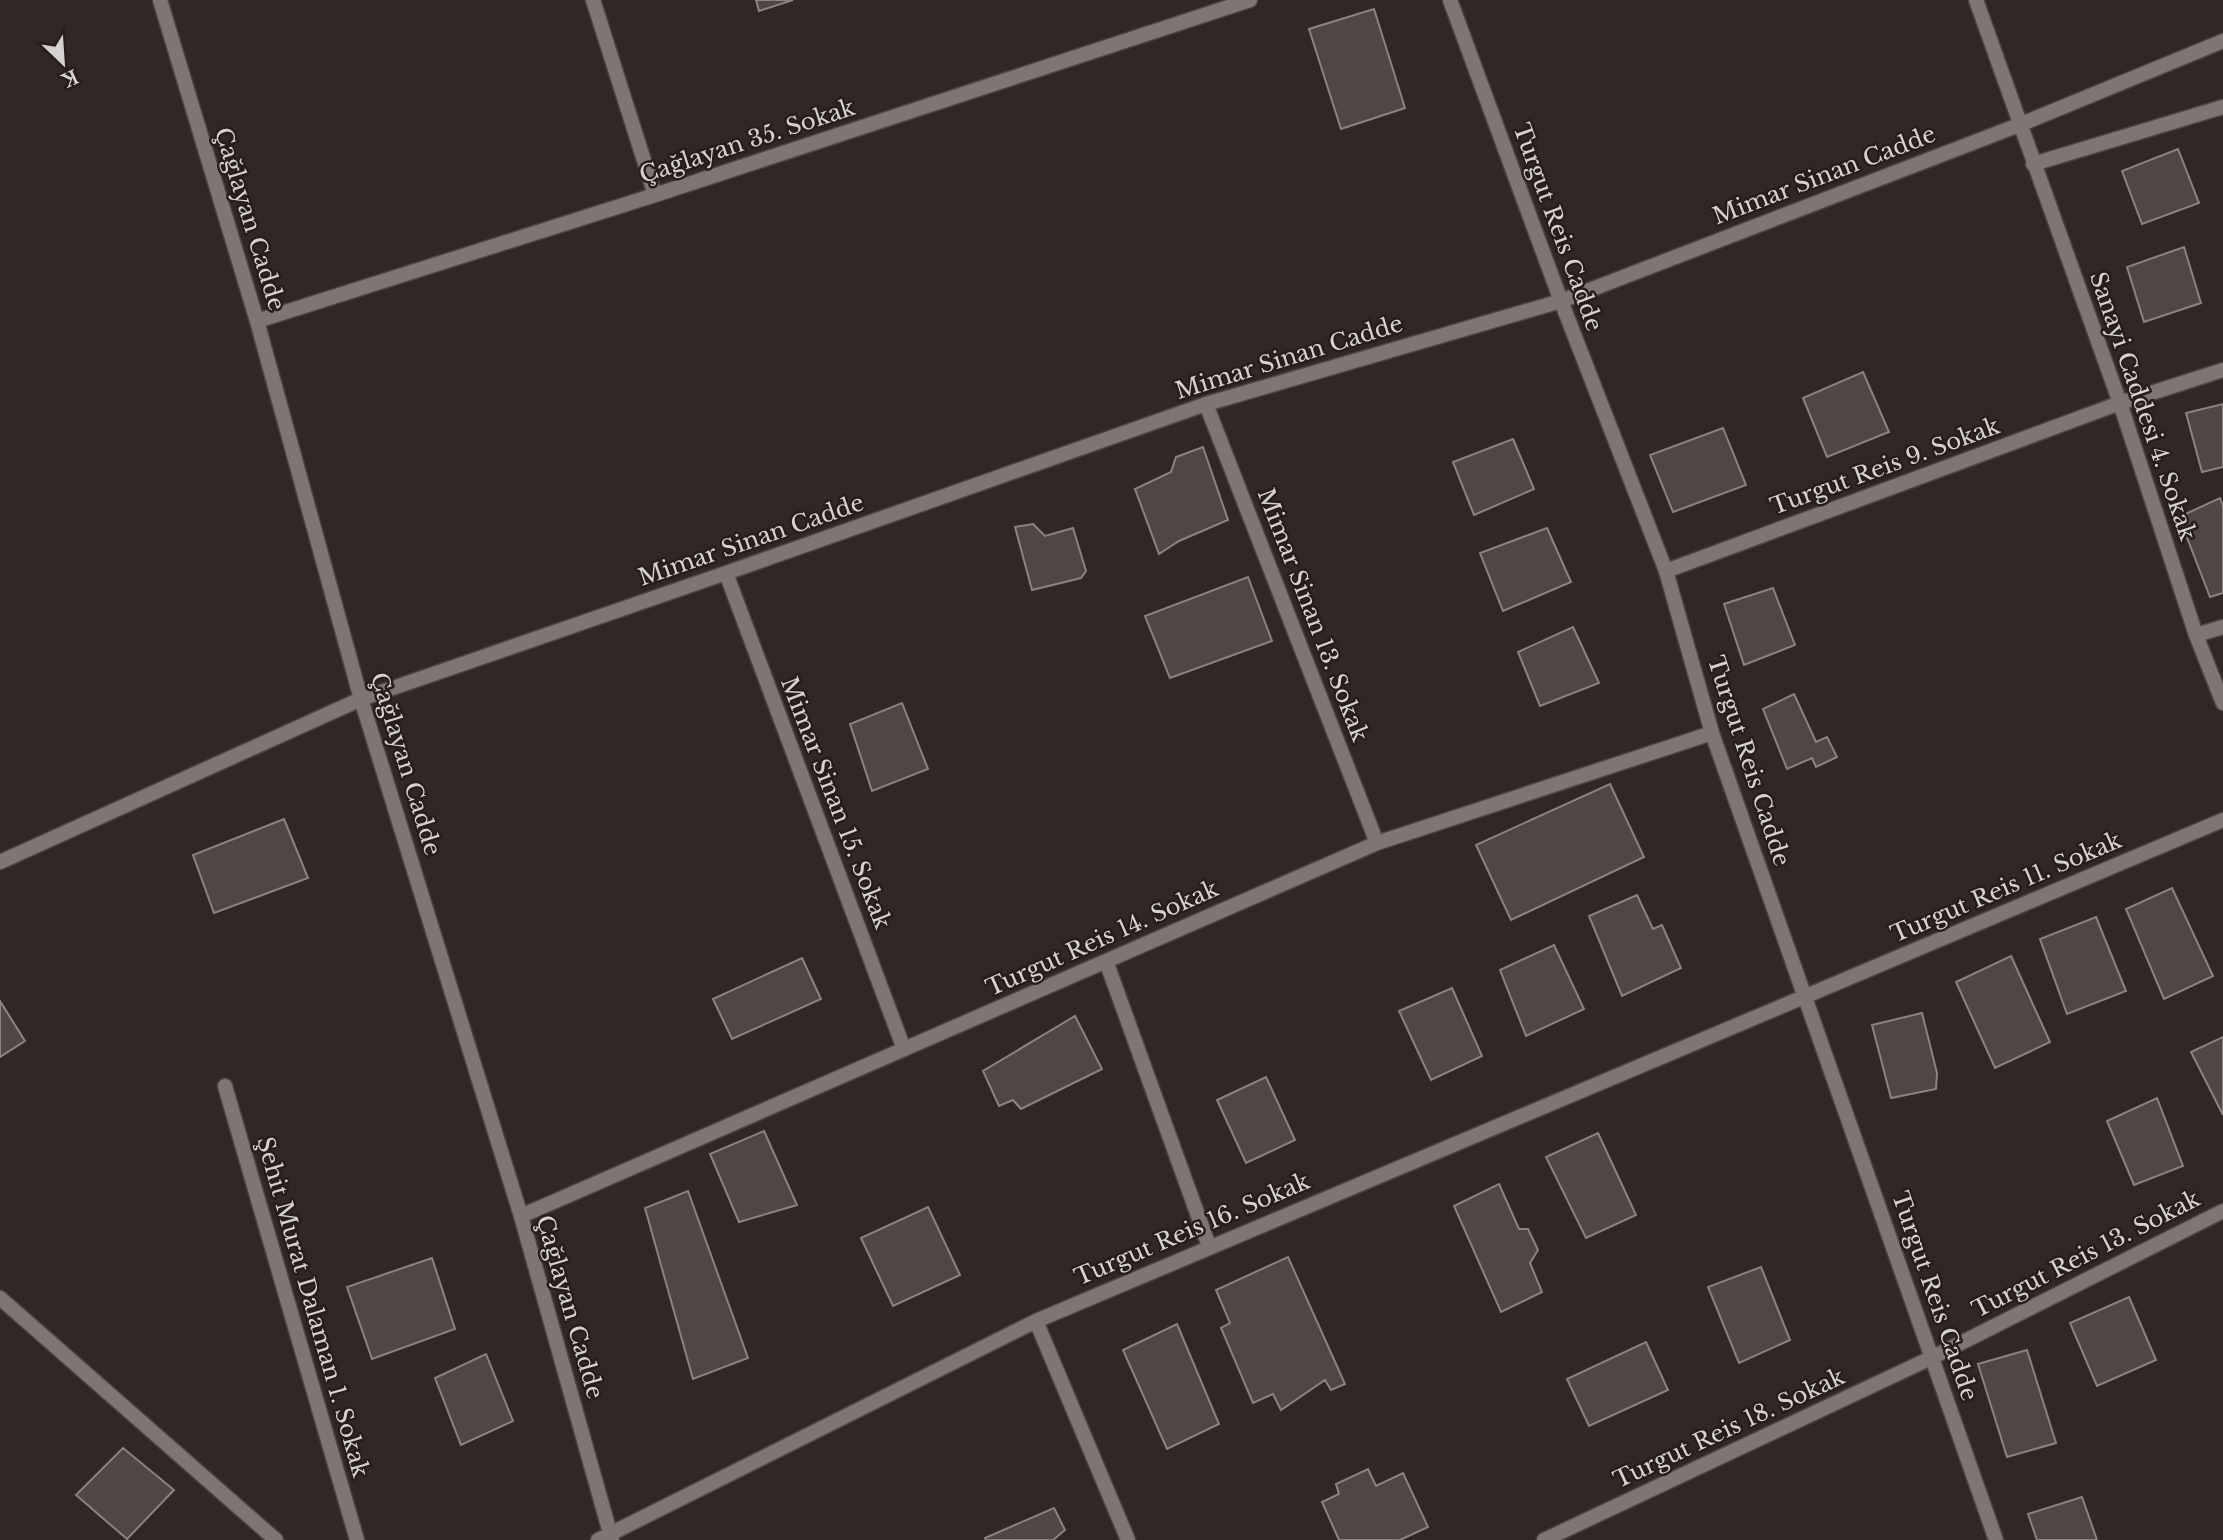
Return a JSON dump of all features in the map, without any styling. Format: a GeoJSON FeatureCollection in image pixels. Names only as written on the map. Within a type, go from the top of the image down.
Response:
{"type":"FeatureCollection","features":[{"type":"Feature","properties":{"kind":"street","name":"Çağlayan Cadde"},"geometry":{"type":"LineString","coordinates":[[160,0],[257,321],[361,699],[522,1216],[607,1538]]}},
{"type":"Feature","properties":{"kind":"street"},"geometry":{"type":"LineString","coordinates":[[593,0],[655,195]]}},
{"type":"Feature","properties":{"kind":"street","name":"Çağlayan 35. Sokak"},"geometry":{"type":"LineString","coordinates":[[257,321],[655,195],[1250,0]]}},
{"type":"Feature","properties":{"kind":"street","name":"Turgut Reis Cadde"},"geometry":{"type":"LineString","coordinates":[[1450,0],[1560,301],[1666,571],[1713,733],[1996,1540]]}},
{"type":"Feature","properties":{"kind":"street","name":"Sanayi Caddesi 4. Sokak"},"geometry":{"type":"LineString","coordinates":[[1976,0],[2120,403],[2196,635],[2223,702]]}},
{"type":"Feature","properties":{"kind":"street","name":"Mimar Sinan Cadde"},"geometry":{"type":"LineString","coordinates":[[0,862],[361,699],[1206,404],[1560,301],[2019,125],[2223,41]]}},
{"type":"Feature","properties":{"kind":"street"},"geometry":{"type":"LineString","coordinates":[[2033,164],[2223,107]]}},
{"type":"Feature","properties":{"kind":"street","name":"Turgut Reis 9. Sokak"},"geometry":{"type":"LineString","coordinates":[[1666,571],[2120,403],[2223,370]]}},
{"type":"Feature","properties":{"kind":"street","name":"Mimar Sinan 13. Sokak"},"geometry":{"type":"LineString","coordinates":[[1206,404],[1377,843]]}},
{"type":"Feature","properties":{"kind":"street","name":"Mimar Sinan 15. Sokak"},"geometry":{"type":"LineString","coordinates":[[726,573],[904,1049]]}},
{"type":"Feature","properties":{"kind":"street"},"geometry":{"type":"LineString","coordinates":[[2196,635],[2223,627]]}},
{"type":"Feature","properties":{"kind":"street","name":"Turgut Reis 14. Sokak"},"geometry":{"type":"LineString","coordinates":[[522,1216],[1377,843],[1713,733]]}},
{"type":"Feature","properties":{"kind":"street","name":"Turgut Reis 11. Sokak"},"geometry":{"type":"LineString","coordinates":[[1807,996],[2223,820]]}},
{"type":"Feature","properties":{"kind":"street"},"geometry":{"type":"LineString","coordinates":[[1105,961],[1209,1246]]}},
{"type":"Feature","properties":{"kind":"street","name":"Turgut Reis 16. Sokak"},"geometry":{"type":"LineString","coordinates":[[607,1538],[1036,1321],[1807,996]]}},
{"type":"Feature","properties":{"kind":"street","name":"Şehit Murat Dalaman 1. Sokak"},"geometry":{"type":"LineString","coordinates":[[225,1086],[357,1540]]}},
{"type":"Feature","properties":{"kind":"street","name":"Turgut Reis 13. Sokak"},"geometry":{"type":"LineString","coordinates":[[1933,1357],[2223,1211]]}},
{"type":"Feature","properties":{"kind":"street"},"geometry":{"type":"LineString","coordinates":[[0,1298],[276,1540]]}},
{"type":"Feature","properties":{"kind":"street"},"geometry":{"type":"LineString","coordinates":[[1036,1321],[1128,1540]]}},
{"type":"Feature","properties":{"kind":"street","name":"Turgut Reis 18. Sokak"},"geometry":{"type":"LineString","coordinates":[[1544,1540],[1933,1357]]}},
{"type":"Feature","properties":{"kind":"building"},"geometry":{"type":"Polygon","coordinates":[[[756,0],[793,0],[759,11],[756,0]]]}},
{"type":"Feature","properties":{"kind":"building"},"geometry":{"type":"Polygon","coordinates":[[[1374,9],[1405,108],[1341,129],[1309,29],[1374,9]]]}},
{"type":"Feature","properties":{"kind":"building"},"geometry":{"type":"Polygon","coordinates":[[[2178,149],[2199,203],[2142,224],[2122,171],[2178,149]]]}},
{"type":"Feature","properties":{"kind":"building"},"geometry":{"type":"Polygon","coordinates":[[[2184,247],[2201,303],[2144,322],[2127,267],[2184,247]]]}},
{"type":"Feature","properties":{"kind":"building"},"geometry":{"type":"Polygon","coordinates":[[[1863,372],[1889,432],[1827,457],[1803,398],[1863,372]]]}},
{"type":"Feature","properties":{"kind":"building"},"geometry":{"type":"Polygon","coordinates":[[[2223,404],[2223,467],[2202,472],[2186,413],[2223,404]]]}},
{"type":"Feature","properties":{"kind":"building"},"geometry":{"type":"Polygon","coordinates":[[[1723,428],[1746,485],[1673,512],[1650,455],[1723,428]]]}},
{"type":"Feature","properties":{"kind":"building"},"geometry":{"type":"Polygon","coordinates":[[[1513,439],[1534,489],[1474,515],[1453,462],[1513,439]]]}},
{"type":"Feature","properties":{"kind":"building"},"geometry":{"type":"Polygon","coordinates":[[[1203,447],[1228,520],[1179,541],[1159,554],[1135,489],[1171,472],[1176,457],[1203,447]]]}},
{"type":"Feature","properties":{"kind":"building"},"geometry":{"type":"Polygon","coordinates":[[[2220,498],[2223,506],[2223,593],[2210,597],[2179,517],[2220,498]]]}},
{"type":"Feature","properties":{"kind":"building"},"geometry":{"type":"Polygon","coordinates":[[[1033,524],[1045,536],[1073,528],[1086,571],[1081,578],[1032,590],[1015,527],[1033,524]]]}},
{"type":"Feature","properties":{"kind":"building"},"geometry":{"type":"Polygon","coordinates":[[[1547,528],[1571,582],[1503,611],[1480,553],[1547,528]]]}},
{"type":"Feature","properties":{"kind":"building"},"geometry":{"type":"Polygon","coordinates":[[[1248,577],[1272,641],[1170,678],[1145,616],[1248,577]]]}},
{"type":"Feature","properties":{"kind":"building"},"geometry":{"type":"Polygon","coordinates":[[[1773,588],[1795,645],[1744,665],[1724,604],[1773,588]]]}},
{"type":"Feature","properties":{"kind":"building"},"geometry":{"type":"Polygon","coordinates":[[[1573,627],[1599,683],[1540,706],[1518,652],[1573,627]]]}},
{"type":"Feature","properties":{"kind":"building"},"geometry":{"type":"Polygon","coordinates":[[[1794,694],[1816,742],[1827,737],[1837,757],[1816,767],[1812,758],[1787,769],[1763,709],[1794,694]]]}},
{"type":"Feature","properties":{"kind":"building"},"geometry":{"type":"Polygon","coordinates":[[[902,703],[928,769],[872,791],[850,724],[902,703]]]}},
{"type":"Feature","properties":{"kind":"building"},"geometry":{"type":"Polygon","coordinates":[[[1610,784],[1644,857],[1511,920],[1476,845],[1610,784]]]}},
{"type":"Feature","properties":{"kind":"building"},"geometry":{"type":"Polygon","coordinates":[[[284,819],[308,878],[214,913],[193,855],[284,819]]]}},
{"type":"Feature","properties":{"kind":"building"},"geometry":{"type":"Polygon","coordinates":[[[2172,888],[2213,976],[2164,999],[2126,909],[2172,888]]]}},
{"type":"Feature","properties":{"kind":"building"},"geometry":{"type":"Polygon","coordinates":[[[1637,895],[1653,929],[1662,925],[1681,968],[1622,996],[1589,916],[1637,895]]]}},
{"type":"Feature","properties":{"kind":"building"},"geometry":{"type":"Polygon","coordinates":[[[2096,917],[2126,991],[2067,1014],[2040,939],[2096,917]]]}},
{"type":"Feature","properties":{"kind":"building"},"geometry":{"type":"Polygon","coordinates":[[[1554,945],[1584,1009],[1526,1036],[1500,970],[1554,945]]]}},
{"type":"Feature","properties":{"kind":"building"},"geometry":{"type":"Polygon","coordinates":[[[2011,956],[2050,1042],[1995,1068],[1956,982],[2011,956]]]}},
{"type":"Feature","properties":{"kind":"building"},"geometry":{"type":"Polygon","coordinates":[[[802,958],[821,999],[732,1039],[713,999],[802,958]]]}},
{"type":"Feature","properties":{"kind":"building"},"geometry":{"type":"Polygon","coordinates":[[[1452,988],[1482,1056],[1431,1080],[1399,1011],[1452,988]]]}},
{"type":"Feature","properties":{"kind":"building"},"geometry":{"type":"Polygon","coordinates":[[[0,1001],[25,1041],[0,1057],[0,1001]]]}},
{"type":"Feature","properties":{"kind":"building"},"geometry":{"type":"Polygon","coordinates":[[[1922,1013],[1937,1073],[1936,1089],[1891,1098],[1872,1025],[1922,1013]]]}},
{"type":"Feature","properties":{"kind":"building"},"geometry":{"type":"Polygon","coordinates":[[[1075,1016],[1102,1069],[1021,1109],[1013,1100],[999,1106],[983,1071],[1075,1016]]]}},
{"type":"Feature","properties":{"kind":"building"},"geometry":{"type":"Polygon","coordinates":[[[2223,1037],[2223,1115],[2191,1052],[2223,1037]]]}},
{"type":"Feature","properties":{"kind":"building"},"geometry":{"type":"Polygon","coordinates":[[[1266,1077],[1295,1140],[1246,1163],[1217,1100],[1266,1077]]]}},
{"type":"Feature","properties":{"kind":"building"},"geometry":{"type":"Polygon","coordinates":[[[2157,1098],[2183,1166],[2134,1185],[2107,1121],[2157,1098]]]}},
{"type":"Feature","properties":{"kind":"building"},"geometry":{"type":"Polygon","coordinates":[[[764,1131],[797,1205],[739,1222],[710,1154],[764,1131]]]}},
{"type":"Feature","properties":{"kind":"building"},"geometry":{"type":"Polygon","coordinates":[[[1598,1133],[1636,1215],[1586,1238],[1546,1157],[1598,1133]]]}},
{"type":"Feature","properties":{"kind":"building"},"geometry":{"type":"Polygon","coordinates":[[[1499,1184],[1519,1229],[1528,1229],[1538,1250],[1530,1263],[1542,1292],[1501,1312],[1454,1206],[1499,1184]]]}},
{"type":"Feature","properties":{"kind":"building"},"geometry":{"type":"Polygon","coordinates":[[[688,1191],[748,1358],[693,1379],[645,1208],[688,1191]]]}},
{"type":"Feature","properties":{"kind":"building"},"geometry":{"type":"Polygon","coordinates":[[[928,1207],[960,1275],[893,1306],[861,1238],[928,1207]]]}},
{"type":"Feature","properties":{"kind":"building"},"geometry":{"type":"Polygon","coordinates":[[[1288,1257],[1345,1384],[1331,1390],[1325,1380],[1281,1410],[1273,1394],[1253,1403],[1221,1328],[1230,1323],[1216,1290],[1288,1257]]]}},
{"type":"Feature","properties":{"kind":"building"},"geometry":{"type":"Polygon","coordinates":[[[432,1258],[455,1329],[372,1359],[347,1287],[432,1258]]]}},
{"type":"Feature","properties":{"kind":"building"},"geometry":{"type":"Polygon","coordinates":[[[1761,1267],[1790,1340],[1739,1363],[1708,1287],[1761,1267]]]}},
{"type":"Feature","properties":{"kind":"building"},"geometry":{"type":"Polygon","coordinates":[[[2129,1297],[2156,1360],[2097,1386],[2070,1323],[2129,1297]]]}},
{"type":"Feature","properties":{"kind":"building"},"geometry":{"type":"Polygon","coordinates":[[[1177,1324],[1219,1424],[1167,1449],[1123,1350],[1177,1324]]]}},
{"type":"Feature","properties":{"kind":"building"},"geometry":{"type":"Polygon","coordinates":[[[1646,1342],[1668,1390],[1589,1426],[1567,1379],[1646,1342]]]}},
{"type":"Feature","properties":{"kind":"building"},"geometry":{"type":"Polygon","coordinates":[[[2027,1350],[2056,1443],[2007,1457],[1978,1364],[2027,1350]]]}},
{"type":"Feature","properties":{"kind":"building"},"geometry":{"type":"Polygon","coordinates":[[[486,1354],[513,1421],[461,1445],[435,1378],[486,1354]]]}},
{"type":"Feature","properties":{"kind":"building"},"geometry":{"type":"Polygon","coordinates":[[[123,1448],[174,1490],[127,1539],[76,1495],[123,1448]]]}},
{"type":"Feature","properties":{"kind":"building"},"geometry":{"type":"Polygon","coordinates":[[[1368,1469],[1376,1486],[1403,1473],[1428,1527],[1400,1540],[1339,1540],[1322,1502],[1339,1494],[1336,1484],[1368,1469]]]}},
{"type":"Feature","properties":{"kind":"building"},"geometry":{"type":"Polygon","coordinates":[[[2082,1497],[2097,1540],[2037,1540],[2028,1514],[2082,1497]]]}},
{"type":"Feature","properties":{"kind":"building"},"geometry":{"type":"Polygon","coordinates":[[[1054,1508],[1065,1530],[1053,1540],[985,1538],[1054,1508]]]}}]}
